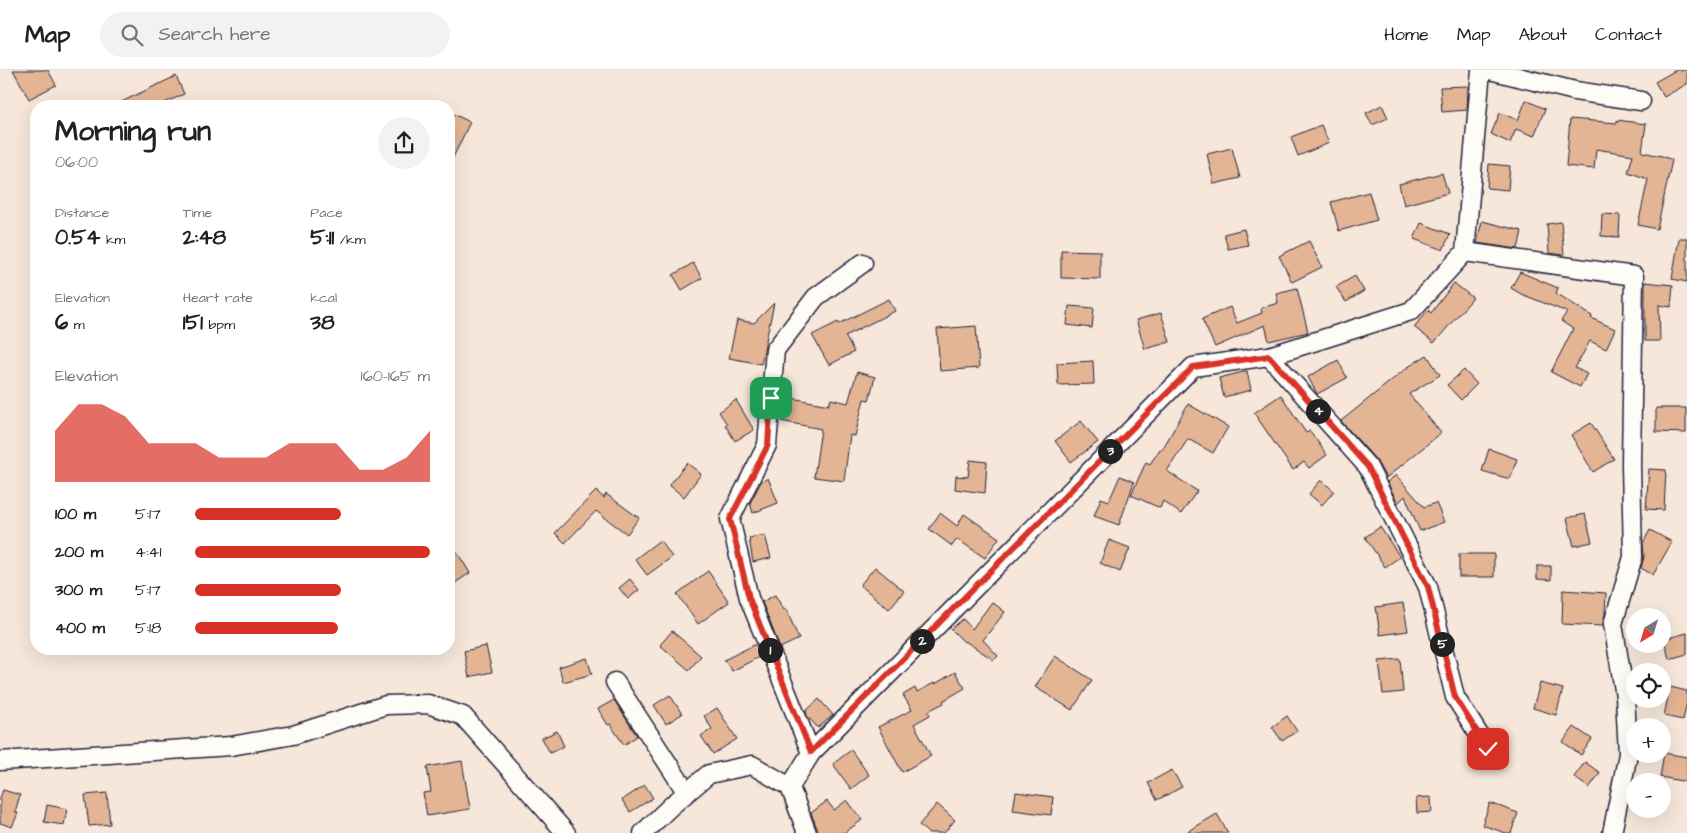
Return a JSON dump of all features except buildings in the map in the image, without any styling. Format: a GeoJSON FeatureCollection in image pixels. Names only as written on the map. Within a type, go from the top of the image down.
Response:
{"type":"FeatureCollection","features":[{"type":"Feature","properties":{"kind":"street"},"geometry":{"type":"LineString","coordinates":[[790,787],[811,752],[1193,367],[1269,356],[1411,311],[1465,252],[1481,70]]}},
{"type":"Feature","properties":{"kind":"street"},"geometry":{"type":"LineString","coordinates":[[1490,70],[1575,91],[1641,101]]}},
{"type":"Feature","properties":{"kind":"street"},"geometry":{"type":"LineString","coordinates":[[1465,252],[1634,276],[1631,464],[1633,557],[1613,624],[1625,696],[1628,754],[1612,833]]}},
{"type":"Feature","properties":{"kind":"street"},"geometry":{"type":"LineString","coordinates":[[811,752],[749,598],[730,519],[768,445],[775,350],[816,297],[863,263]]}},
{"type":"Feature","properties":{"kind":"street"},"geometry":{"type":"LineString","coordinates":[[1269,356],[1368,467],[1428,587],[1455,697],[1488,749]]}},
{"type":"Feature","properties":{"kind":"street"},"geometry":{"type":"LineString","coordinates":[[615,682],[687,793]]}},
{"type":"Feature","properties":{"kind":"street"},"geometry":{"type":"LineString","coordinates":[[0,761],[232,746],[293,735],[386,705],[428,704],[463,716],[566,833]]}},
{"type":"Feature","properties":{"kind":"street"},"geometry":{"type":"LineString","coordinates":[[643,833],[709,774],[752,765],[790,787],[807,833]]}},
{"type":"Feature","properties":{"kind":"route"},"geometry":{"type":"LineString","coordinates":[[771,398],[768,445],[730,519],[749,598],[811,752],[1193,367],[1269,356],[1368,467],[1428,587],[1455,697],[1488,749]]}}]}
